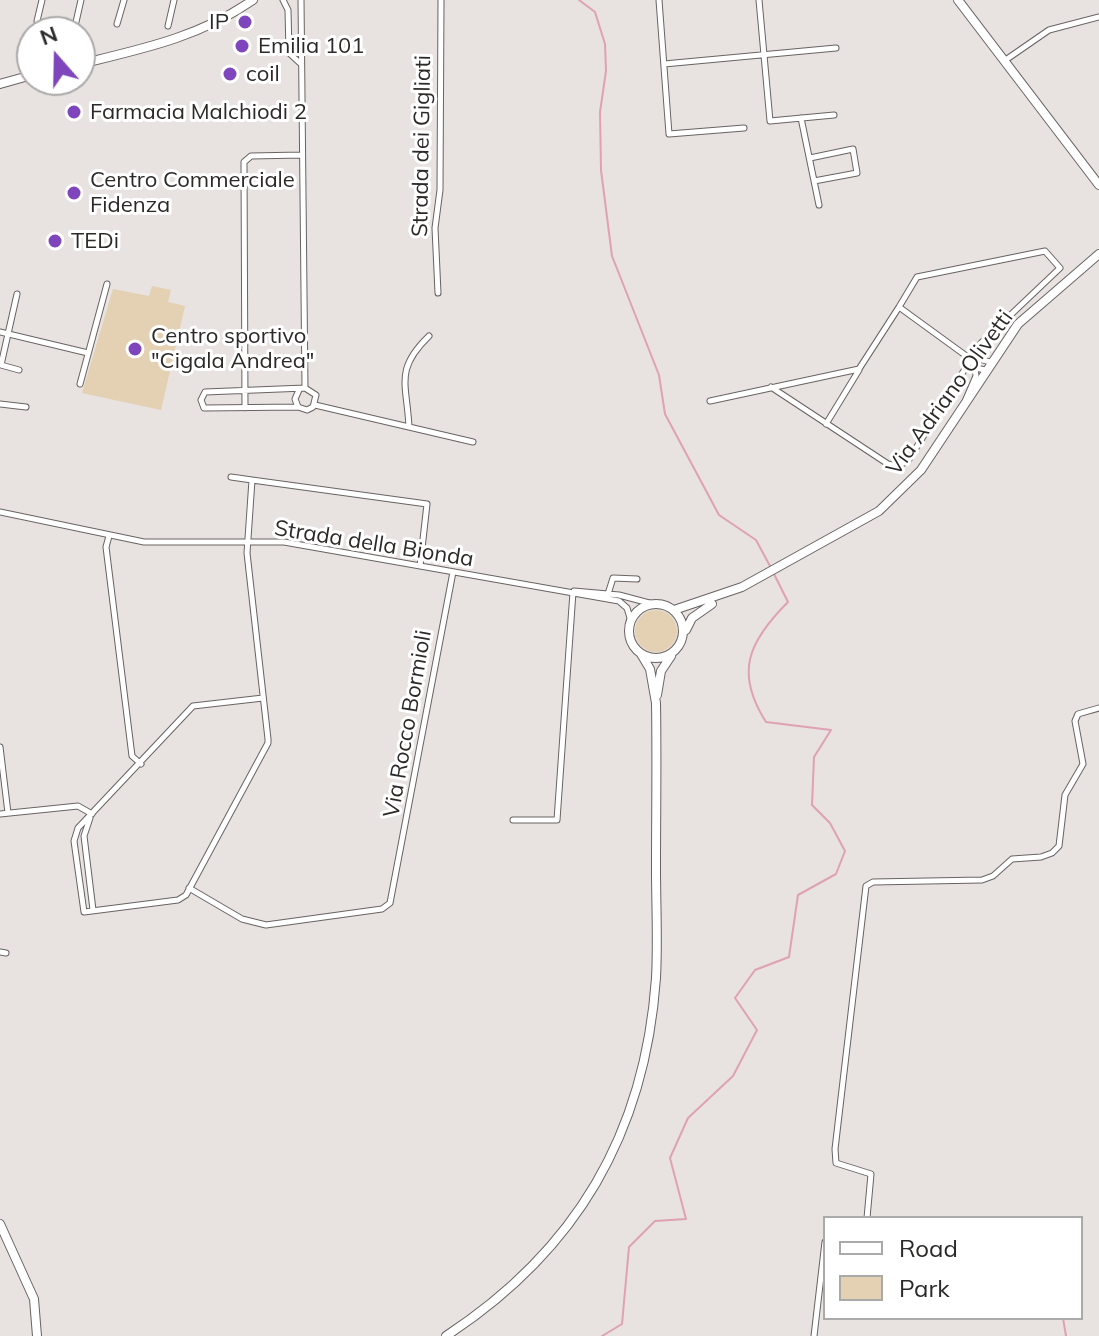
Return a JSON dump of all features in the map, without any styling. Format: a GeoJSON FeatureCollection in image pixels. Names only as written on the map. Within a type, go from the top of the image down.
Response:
{"type":"FeatureCollection","features":[{"type":"Feature","properties":{"kind":"street"},"geometry":{"type":"LineString","coordinates":[[117,24],[124,0]]}},
{"type":"Feature","properties":{"kind":"street"},"geometry":{"type":"LineString","coordinates":[[168,26],[174,0]]}},
{"type":"Feature","properties":{"kind":"street"},"geometry":{"type":"LineString","coordinates":[[96,60],[180,39],[217,23],[253,0]]}},
{"type":"Feature","properties":{"kind":"street"},"geometry":{"type":"LineString","coordinates":[[283,0],[288,10],[289,53],[301,64]]}},
{"type":"Feature","properties":{"kind":"street"},"geometry":{"type":"LineString","coordinates":[[298,407],[295,399],[302,389],[301,0]]}},
{"type":"Feature","properties":{"kind":"street","name":"Strada dei Gigliati"},"geometry":{"type":"LineString","coordinates":[[438,293],[435,228],[440,190],[441,0]]}},
{"type":"Feature","properties":{"kind":"street"},"geometry":{"type":"LineString","coordinates":[[659,0],[669,134],[744,128]]}},
{"type":"Feature","properties":{"kind":"street"},"geometry":{"type":"LineString","coordinates":[[759,0],[770,121],[834,115]]}},
{"type":"Feature","properties":{"kind":"street"},"geometry":{"type":"LineString","coordinates":[[958,0],[1007,59],[1099,185]]}},
{"type":"Feature","properties":{"kind":"street"},"geometry":{"type":"LineString","coordinates":[[1007,59],[1049,30],[1099,17]]}},
{"type":"Feature","properties":{"kind":"street"},"geometry":{"type":"LineString","coordinates":[[664,64],[836,48]]}},
{"type":"Feature","properties":{"kind":"street"},"geometry":{"type":"LineString","coordinates":[[801,118],[819,205]]}},
{"type":"Feature","properties":{"kind":"street"},"geometry":{"type":"LineString","coordinates":[[810,158],[853,149],[857,173],[814,181]]}},
{"type":"Feature","properties":{"kind":"street"},"geometry":{"type":"LineString","coordinates":[[245,408],[244,162],[251,156],[301,155]]}},
{"type":"Feature","properties":{"kind":"street"},"geometry":{"type":"LineString","coordinates":[[771,387],[826,424],[888,464],[897,466],[908,461],[968,357],[1060,268],[1045,251],[917,277],[826,424]]}},
{"type":"Feature","properties":{"kind":"street","name":"Via Adriano Olivetti"},"geometry":{"type":"LineString","coordinates":[[722,596],[787,564],[868,518],[905,489],[941,443],[1018,324],[1097,254]]}},
{"type":"Feature","properties":{"kind":"street"},"geometry":{"type":"LineString","coordinates":[[80,384],[107,284]]}},
{"type":"Feature","properties":{"kind":"street"},"geometry":{"type":"LineString","coordinates":[[17,294],[1,365],[19,370]]}},
{"type":"Feature","properties":{"kind":"street"},"geometry":{"type":"LineString","coordinates":[[899,307],[968,357],[988,366]]}},
{"type":"Feature","properties":{"kind":"street"},"geometry":{"type":"LineString","coordinates":[[0,332],[89,354]]}},
{"type":"Feature","properties":{"kind":"street"},"geometry":{"type":"LineString","coordinates":[[409,427],[403,392],[405,366],[413,352],[429,336]]}},
{"type":"Feature","properties":{"kind":"street"},"geometry":{"type":"LineString","coordinates":[[966,400],[976,376],[968,357]]}},
{"type":"Feature","properties":{"kind":"street"},"geometry":{"type":"LineString","coordinates":[[974,366],[988,366]]}},
{"type":"Feature","properties":{"kind":"street"},"geometry":{"type":"LineString","coordinates":[[710,401],[859,369]]}},
{"type":"Feature","properties":{"kind":"street"},"geometry":{"type":"LineString","coordinates":[[315,405],[314,392],[302,389],[205,392],[201,400],[204,408],[298,407],[307,410],[315,405],[473,442]]}},
{"type":"Feature","properties":{"kind":"street"},"geometry":{"type":"LineString","coordinates":[[0,404],[26,407]]}},
{"type":"Feature","properties":{"kind":"street"},"geometry":{"type":"LineString","coordinates":[[231,477],[427,504],[420,566]]}},
{"type":"Feature","properties":{"kind":"street"},"geometry":{"type":"LineString","coordinates":[[252,480],[247,541],[268,743],[189,888],[178,900],[84,912],[74,841],[78,828],[195,705],[263,698]]}},
{"type":"Feature","properties":{"kind":"street","name":"Strada della Bionda"},"geometry":{"type":"LineString","coordinates":[[0,512],[144,542],[284,542],[553,590],[653,604]]}},
{"type":"Feature","properties":{"kind":"street"},"geometry":{"type":"LineString","coordinates":[[109,536],[106,547],[132,756],[141,764]]}},
{"type":"Feature","properties":{"kind":"street","name":"Via Rocco Bormioli"},"geometry":{"type":"LineString","coordinates":[[189,888],[242,919],[277,925],[382,909],[392,899],[453,572]]}},
{"type":"Feature","properties":{"kind":"street"},"geometry":{"type":"LineString","coordinates":[[637,579],[613,578],[608,597],[625,605],[631,621],[631,643],[650,669],[656,703]]}},
{"type":"Feature","properties":{"kind":"street"},"geometry":{"type":"LineString","coordinates":[[513,820],[557,820],[573,593]]}},
{"type":"Feature","properties":{"kind":"street"},"geometry":{"type":"LineString","coordinates":[[631,621],[640,609],[653,604],[674,610],[722,596]]}},
{"type":"Feature","properties":{"kind":"street"},"geometry":{"type":"LineString","coordinates":[[446,1336],[491,1306],[534,1267],[581,1209],[619,1143],[635,1099],[656,976],[656,703],[661,671],[692,618],[722,596]]}},
{"type":"Feature","properties":{"kind":"street"},"geometry":{"type":"LineString","coordinates":[[674,610],[680,617],[684,635]]}},
{"type":"Feature","properties":{"kind":"street"},"geometry":{"type":"LineString","coordinates":[[641,654],[657,659],[673,654]]}},
{"type":"Feature","properties":{"kind":"street"},"geometry":{"type":"LineString","coordinates":[[867,1216],[871,1174],[836,1163],[835,1149],[866,886],[873,882],[982,880],[993,876],[1012,859],[1052,853],[1059,846],[1065,795],[1083,764],[1075,721],[1078,714],[1099,708]]}},
{"type":"Feature","properties":{"kind":"street"},"geometry":{"type":"LineString","coordinates":[[0,747],[8,813]]}},
{"type":"Feature","properties":{"kind":"street"},"geometry":{"type":"LineString","coordinates":[[0,814],[78,806],[92,814]]}},
{"type":"Feature","properties":{"kind":"street"},"geometry":{"type":"LineString","coordinates":[[92,814],[84,836],[93,910]]}},
{"type":"Feature","properties":{"kind":"street"},"geometry":{"type":"LineString","coordinates":[[0,1224],[34,1299],[37,1336]]}},
{"type":"Feature","properties":{"kind":"street"},"geometry":{"type":"LineString","coordinates":[[814,1336],[823,1259]]}},
{"type":"Feature","properties":{"kind":"green space","name":"Centro sportivo \"Cigala Andrea\""},"geometry":{"type":"Polygon","coordinates":[[[152,286],[171,290],[168,302],[185,306],[161,410],[82,393],[113,289],[149,296],[152,286]]]}},
{"type":"Feature","properties":{"kind":"green space"},"geometry":{"type":"Polygon","coordinates":[[[656,610],[671,616],[677,631],[671,646],[656,652],[641,646],[635,631],[641,616],[656,610]]]}},
{"type":"Feature","properties":{"kind":"waterway"},"geometry":{"type":"LineString","coordinates":[[579,0],[595,12],[605,44],[606,71],[600,112],[601,170],[612,256],[659,375],[665,414],[719,515],[756,540],[770,566]]}},
{"type":"Feature","properties":{"kind":"waterway"},"geometry":{"type":"LineString","coordinates":[[602,1336],[622,1324],[629,1247],[655,1221],[686,1219],[670,1158],[688,1118],[733,1076],[757,1030],[735,998],[755,970],[789,957],[798,895],[836,874],[845,851],[830,823],[812,805],[814,757],[831,730],[766,722],[750,688],[750,658],[755,644],[788,602],[773,572]]}},
{"type":"Feature","properties":{"kind":"waterway"},"geometry":{"type":"LineString","coordinates":[[1063,1320],[1066,1336]]}},
{"type":"Feature","properties":{"kind":"place","name":"IP"},"geometry":{"type":"Point","coordinates":[245,22]}},
{"type":"Feature","properties":{"kind":"place","name":"Emilia 101"},"geometry":{"type":"Point","coordinates":[242,46]}},
{"type":"Feature","properties":{"kind":"place","name":"coil"},"geometry":{"type":"Point","coordinates":[230,74]}},
{"type":"Feature","properties":{"kind":"place","name":"Farmacia Malchiodi 2"},"geometry":{"type":"Point","coordinates":[74,112]}},
{"type":"Feature","properties":{"kind":"place","name":"Centro Commerciale Fidenza"},"geometry":{"type":"Point","coordinates":[74,193]}},
{"type":"Feature","properties":{"kind":"place","name":"TEDi"},"geometry":{"type":"Point","coordinates":[55,241]}},
{"type":"Feature","properties":{"kind":"place","name":"Centro sportivo \"Cigala Andrea\""},"geometry":{"type":"Point","coordinates":[135,349]}}]}
